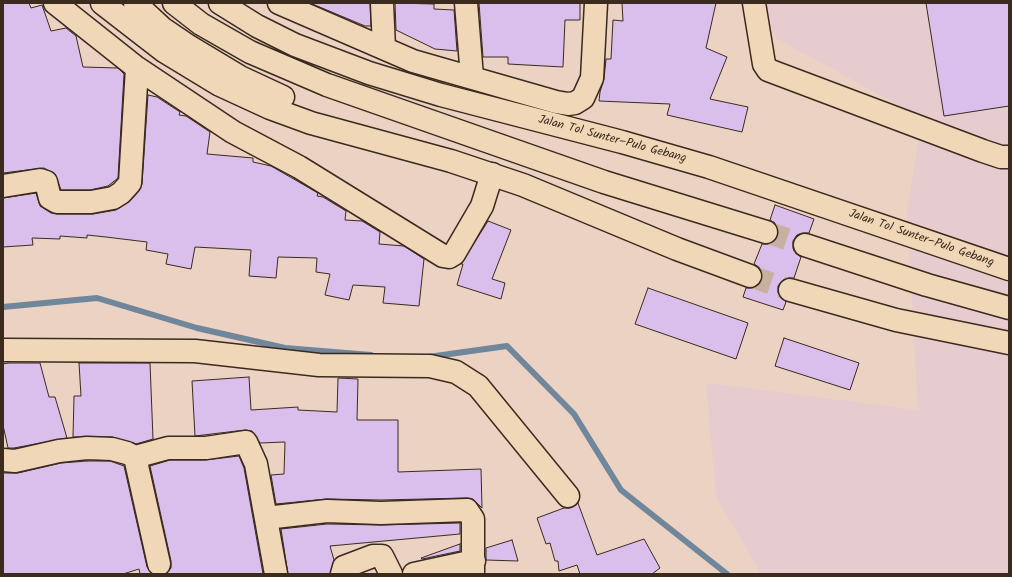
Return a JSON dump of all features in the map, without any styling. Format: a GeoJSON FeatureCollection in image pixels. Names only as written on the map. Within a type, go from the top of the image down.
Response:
{"type":"FeatureCollection","features":[{"type":"Feature","properties":{"kind":"main road"},"geometry":{"type":"LineString","coordinates":[[55,3],[137,68],[233,132],[299,167],[443,256],[449,257],[454,254],[482,206],[492,174]]}},
{"type":"Feature","properties":{"kind":"main road"},"geometry":{"type":"LineString","coordinates":[[102,3],[164,51],[220,85],[290,116],[359,137],[422,152],[492,174],[550,195],[677,249],[750,276]]}},
{"type":"Feature","properties":{"kind":"main road"},"geometry":{"type":"LineString","coordinates":[[134,3],[174,37],[225,68],[267,90],[327,113],[347,126],[359,137]]}},
{"type":"Feature","properties":{"kind":"main road"},"geometry":{"type":"LineString","coordinates":[[174,3],[201,24],[250,52],[327,86],[604,182],[766,232]]}},
{"type":"Feature","properties":{"kind":"main road","name":"Jalan Tol Sunter–Pulo Gebang"},"geometry":{"type":"LineString","coordinates":[[220,3],[257,26],[295,45],[369,73],[440,95],[622,142],[702,165],[898,230],[1009,269]]}},
{"type":"Feature","properties":{"kind":"main road"},"geometry":{"type":"LineString","coordinates":[[279,3],[429,66],[556,102],[568,104],[575,103],[583,98],[592,78],[596,3]]}},
{"type":"Feature","properties":{"kind":"main road"},"geometry":{"type":"LineString","coordinates":[[382,3],[384,48]]}},
{"type":"Feature","properties":{"kind":"main road"},"geometry":{"type":"LineString","coordinates":[[466,3],[472,77]]}},
{"type":"Feature","properties":{"kind":"main road"},"geometry":{"type":"LineString","coordinates":[[754,3],[764,64],[768,70],[983,151],[1001,157],[1009,157]]}},
{"type":"Feature","properties":{"kind":"main road"},"geometry":{"type":"LineString","coordinates":[[3,186],[40,180],[46,182],[50,198],[57,202],[91,202],[113,198],[121,193],[130,183],[137,68]]}},
{"type":"Feature","properties":{"kind":"main road"},"geometry":{"type":"LineString","coordinates":[[805,245],[927,285],[1009,308]]}},
{"type":"Feature","properties":{"kind":"main road"},"geometry":{"type":"LineString","coordinates":[[790,290],[896,320],[1009,343]]}},
{"type":"Feature","properties":{"kind":"main road"},"geometry":{"type":"LineString","coordinates":[[3,350],[195,351],[320,365],[430,366],[456,372],[478,386],[568,496]]}},
{"type":"Feature","properties":{"kind":"main road"},"geometry":{"type":"LineString","coordinates":[[3,460],[14,461],[59,451],[87,448],[112,449],[127,452],[135,457],[168,448],[206,448],[246,442],[254,456],[256,464],[276,574]]}},
{"type":"Feature","properties":{"kind":"main road"},"geometry":{"type":"LineString","coordinates":[[135,457],[159,564]]}},
{"type":"Feature","properties":{"kind":"main road"},"geometry":{"type":"LineString","coordinates":[[266,518],[327,511],[381,513],[467,510],[473,519],[473,568],[414,574]]}},
{"type":"Feature","properties":{"kind":"main road"},"geometry":{"type":"LineString","coordinates":[[342,574],[344,567],[373,556],[382,556],[391,574]]}},
{"type":"Feature","properties":{"kind":"shaded area"},"geometry":{"type":"Polygon","coordinates":[[[757,3],[1009,3],[1009,574],[761,574],[716,496],[706,383],[918,410],[907,212],[922,118],[776,38],[757,3]]]}},
{"type":"Feature","properties":{"kind":"building"},"geometry":{"type":"Polygon","coordinates":[[[3,3],[29,3],[31,8],[42,5],[51,31],[66,28],[76,36],[83,67],[118,68],[124,74],[118,178],[108,186],[90,190],[61,190],[55,174],[44,168],[3,173],[3,3]]]}},
{"type":"Feature","properties":{"kind":"building"},"geometry":{"type":"Polygon","coordinates":[[[310,3],[370,3],[371,26],[365,26],[310,3]]]}},
{"type":"Feature","properties":{"kind":"building"},"geometry":{"type":"Polygon","coordinates":[[[395,3],[434,4],[434,9],[454,10],[457,51],[435,49],[396,30],[395,3]]]}},
{"type":"Feature","properties":{"kind":"building"},"geometry":{"type":"Polygon","coordinates":[[[479,3],[580,3],[580,20],[565,20],[563,67],[508,64],[508,57],[483,57],[479,3]]]}},
{"type":"Feature","properties":{"kind":"building"},"geometry":{"type":"Polygon","coordinates":[[[622,3],[716,3],[706,48],[727,57],[710,99],[748,107],[742,132],[667,115],[670,104],[599,101],[604,79],[606,59],[611,59],[613,20],[623,21],[622,3]]]}},
{"type":"Feature","properties":{"kind":"building"},"geometry":{"type":"Polygon","coordinates":[[[926,3],[1009,3],[1009,106],[944,116],[926,3]]]}},
{"type":"Feature","properties":{"kind":"building"},"geometry":{"type":"Polygon","coordinates":[[[148,95],[157,97],[180,112],[179,115],[186,116],[210,132],[207,154],[253,158],[253,162],[271,166],[318,193],[317,196],[323,197],[346,211],[345,220],[362,221],[380,232],[379,244],[404,246],[424,259],[419,306],[383,303],[385,287],[353,285],[349,300],[325,295],[330,274],[316,272],[317,258],[278,257],[276,278],[249,276],[251,250],[195,247],[191,269],[166,264],[168,254],[146,250],[147,242],[106,237],[87,235],[87,238],[60,236],[60,239],[32,238],[33,245],[3,247],[3,198],[36,193],[40,206],[51,213],[57,214],[93,214],[116,210],[130,201],[139,191],[142,184],[148,95]]]}},
{"type":"Feature","properties":{"kind":"building"},"geometry":{"type":"Polygon","coordinates":[[[775,205],[814,219],[809,233],[797,235],[793,241],[795,253],[801,257],[794,278],[787,278],[778,286],[778,293],[786,302],[783,310],[743,297],[746,288],[758,286],[762,280],[760,268],[754,264],[762,244],[769,244],[778,236],[778,229],[775,223],[770,220],[775,205]]]}},
{"type":"Feature","properties":{"kind":"building"},"geometry":{"type":"Polygon","coordinates":[[[488,221],[511,230],[492,279],[505,283],[501,299],[457,285],[463,264],[461,264],[488,221]]]}},
{"type":"Feature","properties":{"kind":"building"},"geometry":{"type":"Polygon","coordinates":[[[648,288],[748,323],[736,359],[635,324],[648,288]]]}},
{"type":"Feature","properties":{"kind":"building"},"geometry":{"type":"Polygon","coordinates":[[[784,338],[859,363],[850,390],[775,366],[784,338]]]}},
{"type":"Feature","properties":{"kind":"building"},"geometry":{"type":"Polygon","coordinates":[[[40,363],[49,397],[55,397],[67,438],[8,448],[3,425],[3,364],[40,363]]]}},
{"type":"Feature","properties":{"kind":"building"},"geometry":{"type":"Polygon","coordinates":[[[79,363],[150,363],[153,439],[136,444],[112,437],[73,437],[74,396],[81,396],[79,363]]]}},
{"type":"Feature","properties":{"kind":"building"},"geometry":{"type":"Polygon","coordinates":[[[249,377],[251,410],[298,407],[298,410],[337,412],[338,378],[358,379],[357,420],[398,420],[398,472],[481,469],[482,508],[473,499],[467,498],[381,500],[327,499],[276,504],[271,475],[284,474],[285,442],[260,443],[252,431],[245,430],[195,436],[192,381],[249,377]]]}},
{"type":"Feature","properties":{"kind":"building"},"geometry":{"type":"Polygon","coordinates":[[[239,456],[244,468],[263,574],[166,574],[171,568],[171,561],[150,466],[170,460],[206,460],[239,456]]]}},
{"type":"Feature","properties":{"kind":"building"},"geometry":{"type":"Polygon","coordinates":[[[110,461],[124,466],[147,567],[152,574],[140,574],[139,569],[123,574],[3,574],[3,473],[18,473],[61,463],[110,461]]]}},
{"type":"Feature","properties":{"kind":"building"},"geometry":{"type":"Polygon","coordinates":[[[578,503],[597,555],[644,539],[660,568],[652,574],[580,574],[577,565],[559,571],[558,561],[555,561],[550,543],[546,544],[537,518],[564,508],[570,508],[578,503]]]}},
{"type":"Feature","properties":{"kind":"building"},"geometry":{"type":"Polygon","coordinates":[[[460,523],[460,534],[330,546],[334,560],[330,574],[288,574],[281,529],[327,524],[381,525],[460,523]]]}},
{"type":"Feature","properties":{"kind":"building"},"geometry":{"type":"Polygon","coordinates":[[[512,540],[518,561],[486,560],[486,548],[512,540]]]}},
{"type":"Feature","properties":{"kind":"building"},"geometry":{"type":"Polygon","coordinates":[[[460,544],[460,551],[421,558],[460,544]]]}},
{"type":"Feature","properties":{"kind":"waterway"},"geometry":{"type":"LineString","coordinates":[[3,307],[97,298],[197,328],[285,348],[371,355]]}},
{"type":"Feature","properties":{"kind":"waterway"},"geometry":{"type":"LineString","coordinates":[[428,357],[507,346],[574,414],[621,490],[727,574]]}},
{"type":"Feature","properties":{"kind":"tunnel"},"geometry":{"type":"LineString","coordinates":[[766,232],[805,245]]}},
{"type":"Feature","properties":{"kind":"tunnel"},"geometry":{"type":"LineString","coordinates":[[750,276],[790,290]]}}]}
